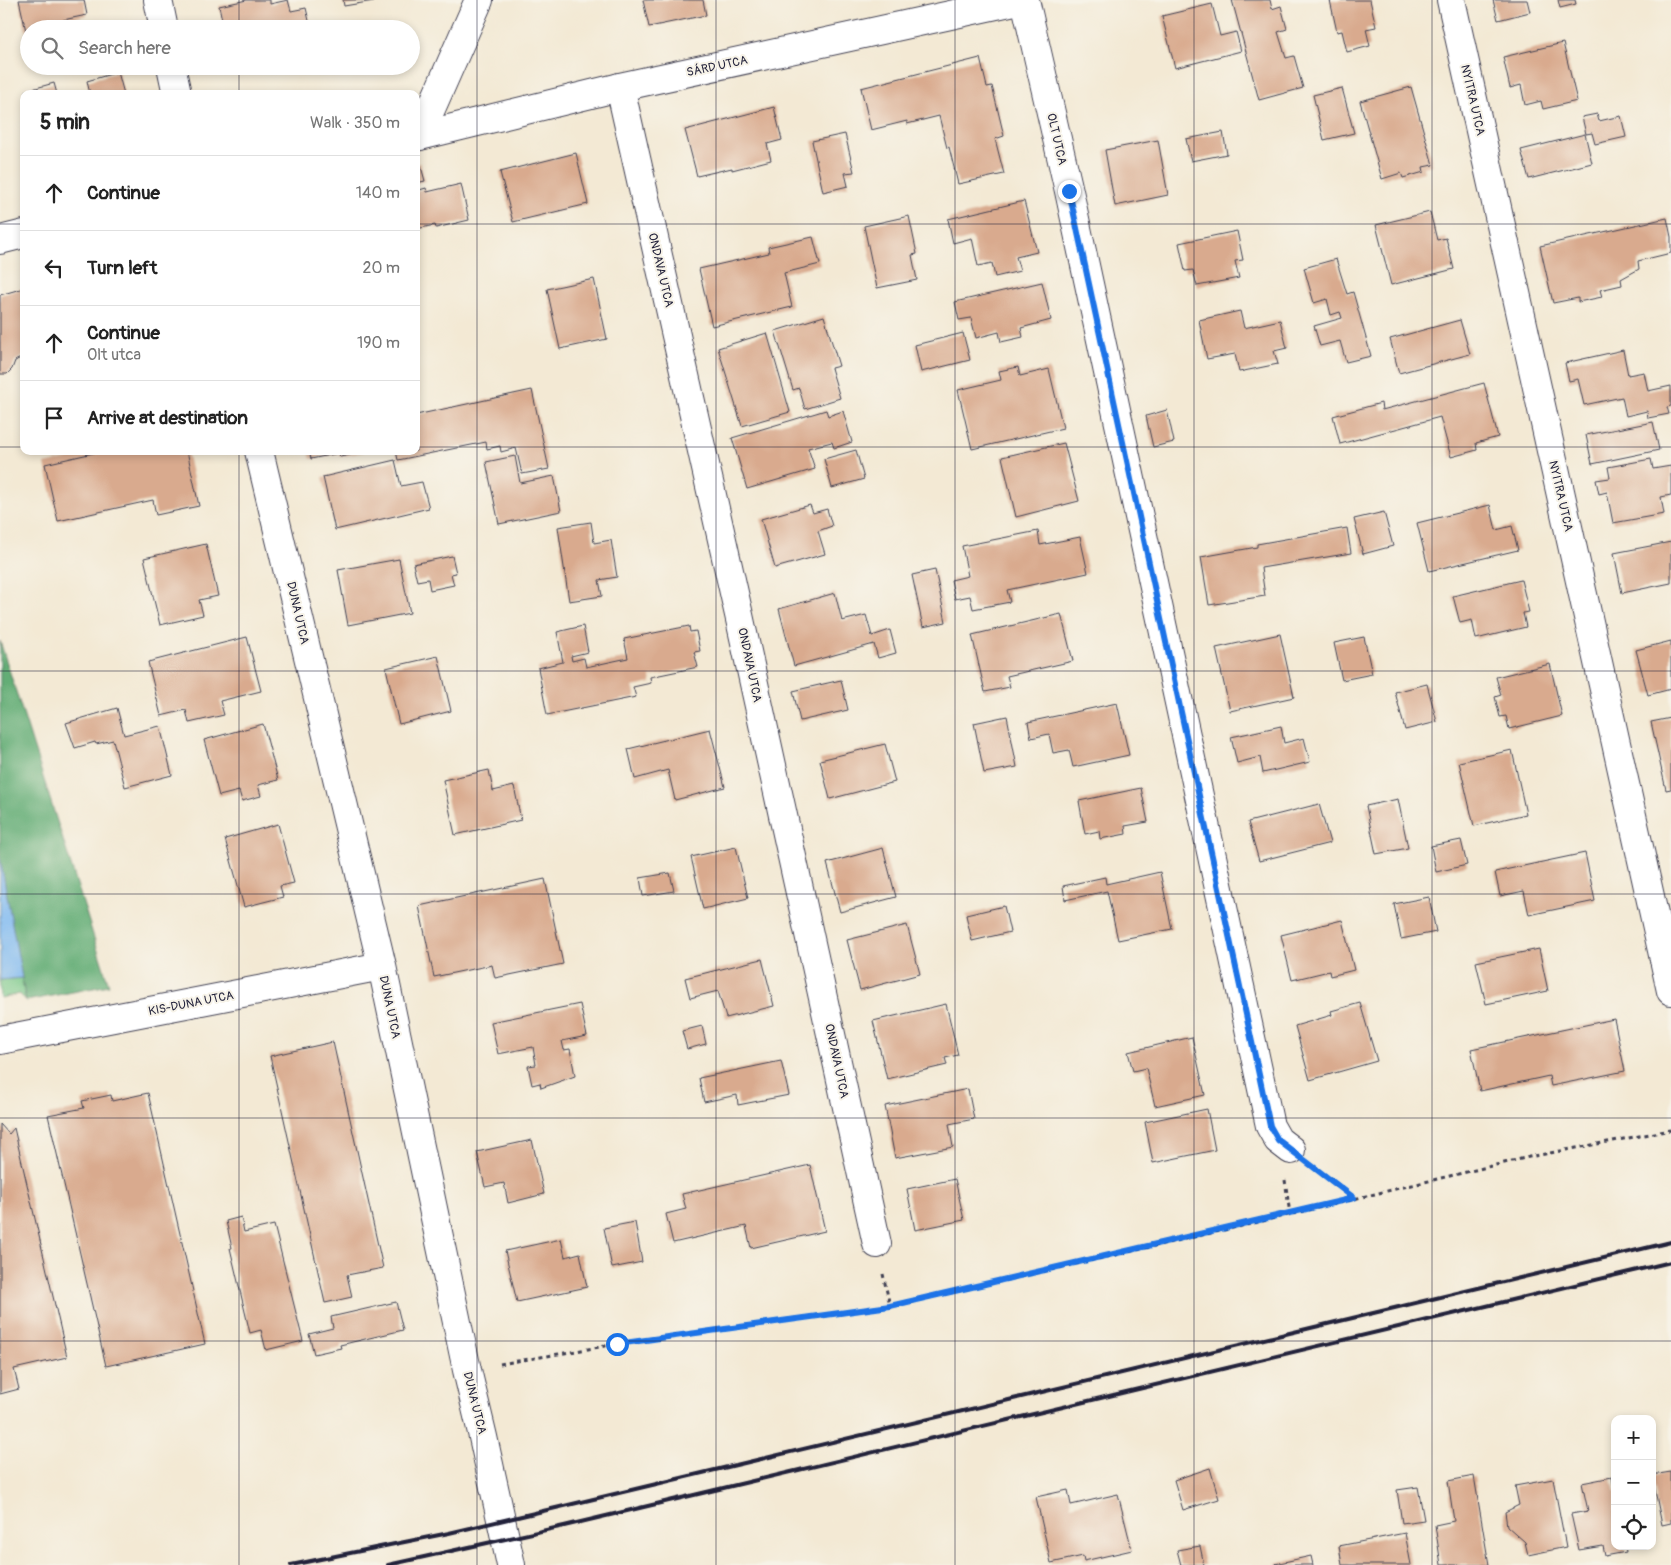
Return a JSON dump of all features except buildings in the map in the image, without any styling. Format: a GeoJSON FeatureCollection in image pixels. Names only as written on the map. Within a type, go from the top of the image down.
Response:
{"type":"FeatureCollection","features":[{"type":"Feature","properties":{"kind":"street"},"geometry":{"type":"LineString","coordinates":[[158,0],[162,20]]}},
{"type":"Feature","properties":{"kind":"street"},"geometry":{"type":"LineString","coordinates":[[420,133],[479,0]]}},
{"type":"Feature","properties":{"kind":"street","name":"SÁRD UTCA"},"geometry":{"type":"LineString","coordinates":[[420,137],[620,87],[1019,0]]}},
{"type":"Feature","properties":{"kind":"street","name":"OLT UTCA"},"geometry":{"type":"LineString","coordinates":[[1025,0],[1072,201],[1270,1126],[1278,1140],[1291,1150]]}},
{"type":"Feature","properties":{"kind":"street","name":"NYITRA UTCA"},"geometry":{"type":"LineString","coordinates":[[1451,0],[1671,991]]}},
{"type":"Feature","properties":{"kind":"street"},"geometry":{"type":"LineString","coordinates":[[174,75],[176,90]]}},
{"type":"Feature","properties":{"kind":"street","name":"ONDAVA UTCA"},"geometry":{"type":"LineString","coordinates":[[620,87],[735,596],[877,1244]]}},
{"type":"Feature","properties":{"kind":"street"},"geometry":{"type":"LineString","coordinates":[[0,240],[20,235]]}},
{"type":"Feature","properties":{"kind":"street","name":"DUNA UTCA"},"geometry":{"type":"LineString","coordinates":[[260,455],[382,966],[467,1370],[511,1565]]}},
{"type":"Feature","properties":{"kind":"street","name":"KIS-DUNA UTCA"},"geometry":{"type":"LineString","coordinates":[[0,1040],[382,966]]}},
{"type":"Feature","properties":{"kind":"path"},"geometry":{"type":"LineString","coordinates":[[467,1370],[617,1344],[890,1306],[1529,1157],[1671,1130]]}},
{"type":"Feature","properties":{"kind":"path"},"geometry":{"type":"LineString","coordinates":[[1291,1150],[1354,1198]]}},
{"type":"Feature","properties":{"kind":"green space"},"geometry":{"type":"Polygon","coordinates":[[[0,641],[109,985],[26,1001],[0,858],[0,641]]]}},
{"type":"Feature","properties":{"kind":"green space"},"geometry":{"type":"Polygon","coordinates":[[[22,978],[26,1001],[20,994],[0,998],[0,980],[22,978]]]}},
{"type":"Feature","properties":{"kind":"water"},"geometry":{"type":"Polygon","coordinates":[[[0,858],[22,978],[0,980],[0,858]]]}},
{"type":"Feature","properties":{"kind":"railway"},"geometry":{"type":"LineString","coordinates":[[291,1565],[449,1533],[1671,1242]]}},
{"type":"Feature","properties":{"kind":"railway"},"geometry":{"type":"LineString","coordinates":[[388,1565],[564,1526],[1671,1262]]}},
{"type":"Feature","properties":{"kind":"route"},"geometry":{"type":"LineString","coordinates":[[617,1344],[890,1306],[1241,1226],[1354,1198],[1278,1140],[1270,1126],[1069,191]]}}]}
